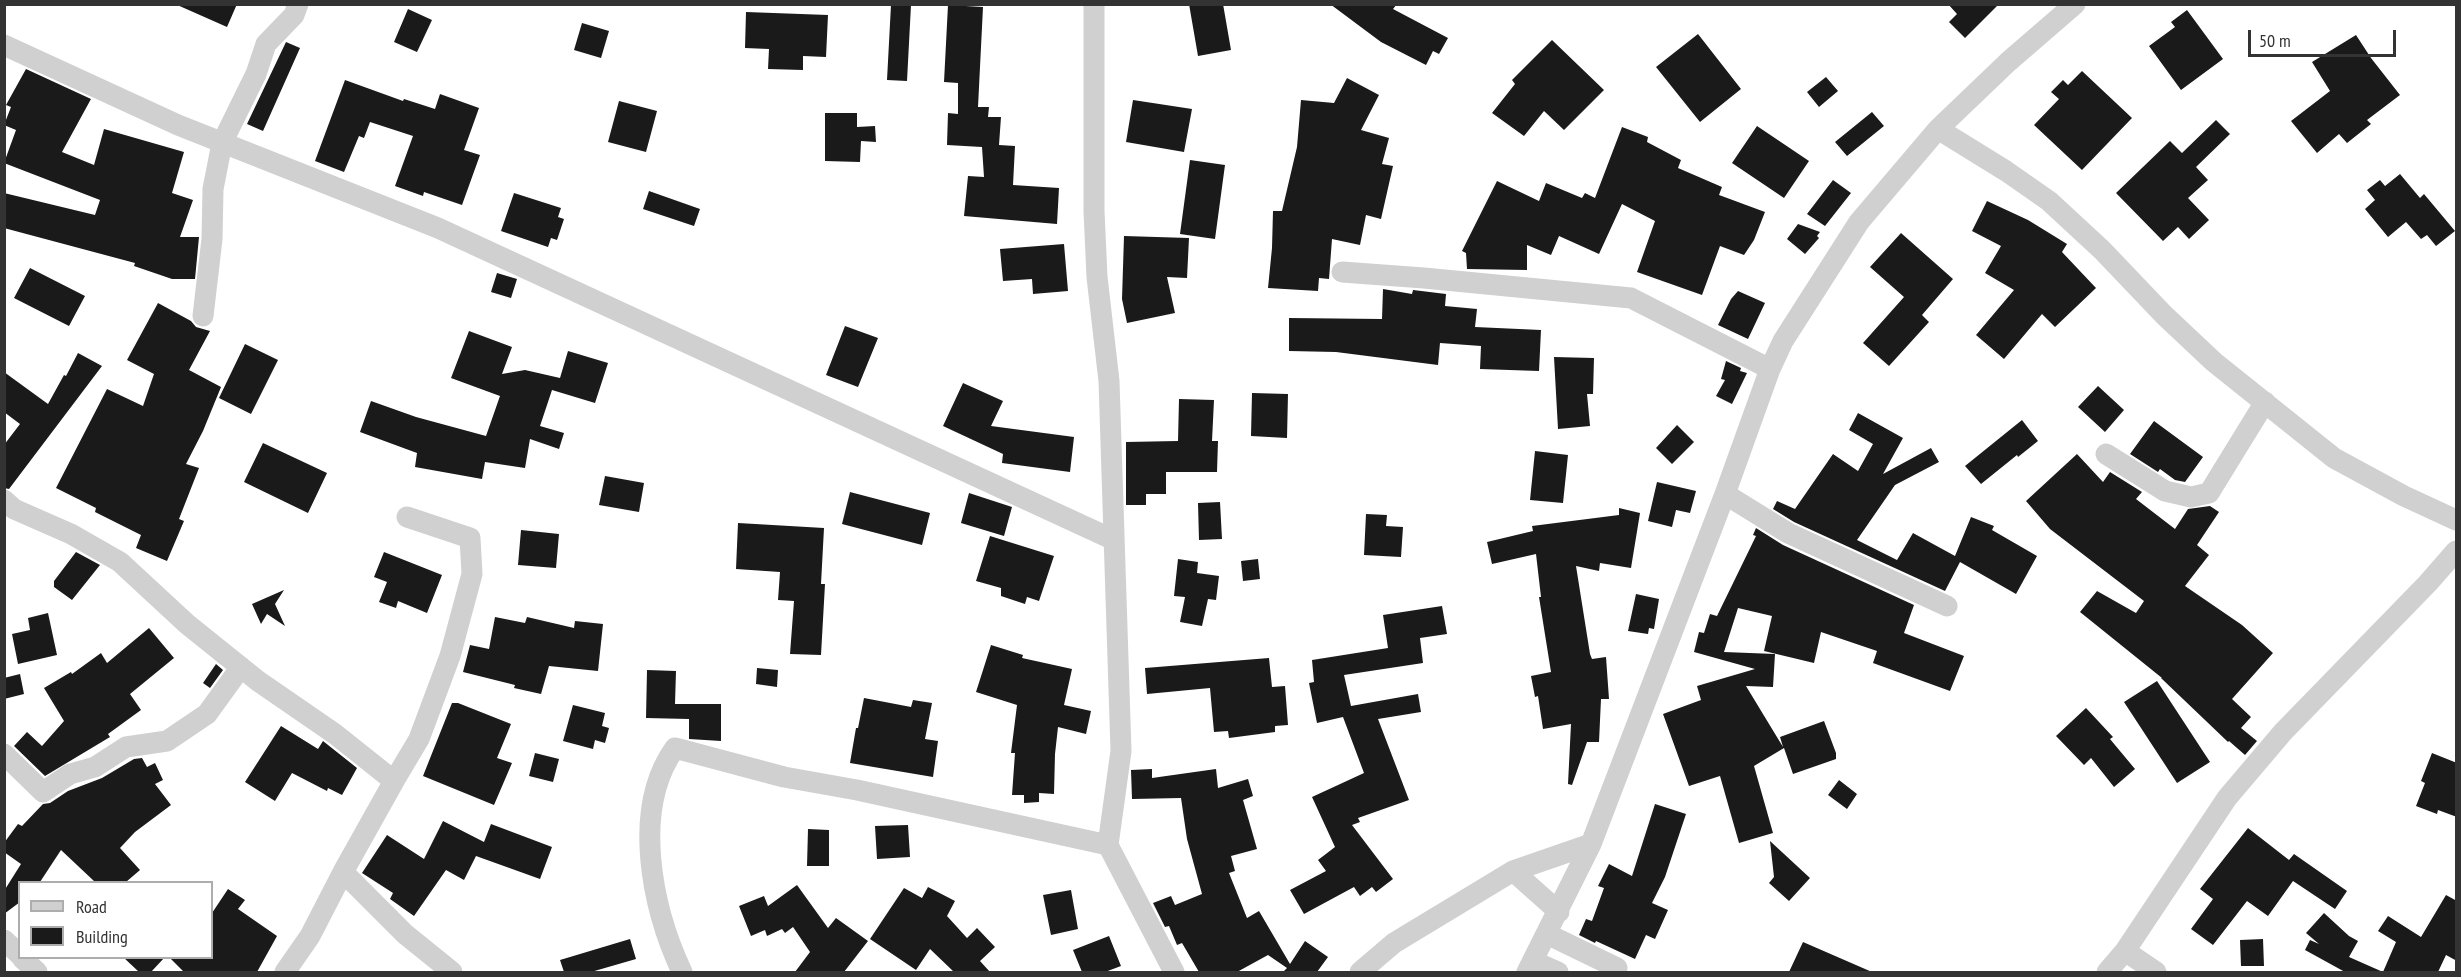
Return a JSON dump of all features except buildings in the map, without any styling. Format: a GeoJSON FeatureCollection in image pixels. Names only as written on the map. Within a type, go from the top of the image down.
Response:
{"type":"FeatureCollection","features":[{"type":"Feature","properties":{"kind":"street"},"geometry":{"type":"LineString","coordinates":[[203,316],[212,239],[213,189],[222,143],[256,74],[266,44],[294,15],[298,4]]}},
{"type":"Feature","properties":{"kind":"street"},"geometry":{"type":"LineString","coordinates":[[1094,4],[1094,211],[1097,277],[1108,381],[1121,751],[1108,845],[1174,972]]}},
{"type":"Feature","properties":{"kind":"street"},"geometry":{"type":"LineString","coordinates":[[1558,972],[1530,966],[1591,844],[1725,494],[1770,369],[1783,341],[1859,222],[1938,129],[2062,9]]}},
{"type":"Feature","properties":{"kind":"street"},"geometry":{"type":"LineString","coordinates":[[4,45],[178,125],[438,228],[1114,540]]}},
{"type":"Feature","properties":{"kind":"street"},"geometry":{"type":"LineString","coordinates":[[1938,129],[2049,201],[2102,250],[2172,323],[2214,362],[2334,458],[2404,496],[2457,520]]}},
{"type":"Feature","properties":{"kind":"street"},"geometry":{"type":"LineString","coordinates":[[1342,272],[1631,298],[1770,369]]}},
{"type":"Feature","properties":{"kind":"street"},"geometry":{"type":"LineString","coordinates":[[2106,454],[2165,491],[2191,496],[2209,493],[2265,402]]}},
{"type":"Feature","properties":{"kind":"street"},"geometry":{"type":"LineString","coordinates":[[1725,494],[1788,533],[1947,606]]}},
{"type":"Feature","properties":{"kind":"street"},"geometry":{"type":"LineString","coordinates":[[8,508],[71,534],[120,562],[187,624],[394,781]]}},
{"type":"Feature","properties":{"kind":"street"},"geometry":{"type":"LineString","coordinates":[[285,972],[310,936],[343,872],[419,739],[450,656],[472,574],[471,538],[407,518]]}},
{"type":"Feature","properties":{"kind":"street"},"geometry":{"type":"LineString","coordinates":[[2107,972],[2125,951],[2227,798],[2283,732],[2457,551]]}},
{"type":"Feature","properties":{"kind":"street"},"geometry":{"type":"LineString","coordinates":[[4,754],[44,792],[70,774],[95,767],[126,747],[168,741],[207,714],[242,667]]}},
{"type":"Feature","properties":{"kind":"street"},"geometry":{"type":"LineString","coordinates":[[682,972],[668,942],[650,852],[652,799],[663,765],[675,748],[784,777],[857,790],[1108,845]]}},
{"type":"Feature","properties":{"kind":"street"},"geometry":{"type":"LineString","coordinates":[[1360,972],[1394,943],[1513,871],[1591,844]]}},
{"type":"Feature","properties":{"kind":"street"},"geometry":{"type":"LineString","coordinates":[[1513,871],[1559,912]]}},
{"type":"Feature","properties":{"kind":"street"},"geometry":{"type":"LineString","coordinates":[[343,872],[405,934],[452,972]]}},
{"type":"Feature","properties":{"kind":"street"},"geometry":{"type":"LineString","coordinates":[[1547,934],[1617,968]]}},
{"type":"Feature","properties":{"kind":"street"},"geometry":{"type":"LineString","coordinates":[[4,940],[18,953]]}},
{"type":"Feature","properties":{"kind":"street"},"geometry":{"type":"LineString","coordinates":[[2125,951],[2156,972]]}},
{"type":"Feature","properties":{"kind":"street"},"geometry":{"type":"LineString","coordinates":[[24,959],[37,972]]}}]}
